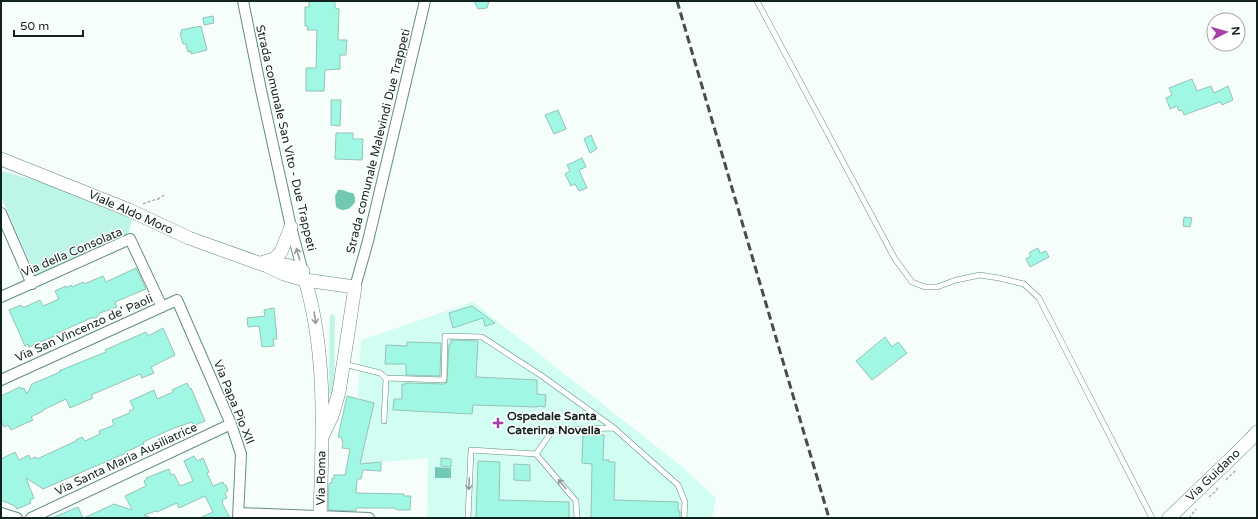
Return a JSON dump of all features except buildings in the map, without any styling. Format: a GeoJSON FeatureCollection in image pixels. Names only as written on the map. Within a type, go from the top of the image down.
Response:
{"type":"FeatureCollection","features":[{"type":"Feature","properties":{"kind":"main road","name":"Viale Aldo Moro"},"geometry":{"type":"LineString","coordinates":[[1,159],[129,210],[189,238],[264,264],[287,265],[304,276],[355,286]]}},
{"type":"Feature","properties":{"kind":"main road"},"geometry":{"type":"LineString","coordinates":[[264,264],[274,259],[281,252],[291,227]]}},
{"type":"Feature","properties":{"kind":"main road","name":"Via Roma"},"geometry":{"type":"LineString","coordinates":[[304,276],[313,307],[317,332],[320,376],[322,437],[320,517]]}},
{"type":"Feature","properties":{"kind":"main road"},"geometry":{"type":"LineString","coordinates":[[322,437],[332,416],[339,392],[355,286]]}},
{"type":"Feature","properties":{"kind":"main road","name":"Via Guidano"},"geometry":{"type":"LineString","coordinates":[[1169,518],[1257,432]]}},
{"type":"Feature","properties":{"kind":"street","name":"Strada comunale San Vito - Due Trappeti"},"geometry":{"type":"LineString","coordinates":[[243,1],[259,83],[291,227],[304,276]]}},
{"type":"Feature","properties":{"kind":"street","name":"Strada comunale Malevindi Due Trappeti"},"geometry":{"type":"LineString","coordinates":[[355,286],[368,241],[425,1]]}},
{"type":"Feature","properties":{"kind":"street"},"geometry":{"type":"LineString","coordinates":[[1,213],[32,284]]}},
{"type":"Feature","properties":{"kind":"street","name":"Via della Consolata"},"geometry":{"type":"LineString","coordinates":[[1,298],[130,239],[162,307]]}},
{"type":"Feature","properties":{"kind":"street","name":"Via San Vincenzo de' Paoli"},"geometry":{"type":"LineString","coordinates":[[1,380],[177,300]]}},
{"type":"Feature","properties":{"kind":"street","name":"Via Papa Pio XII"},"geometry":{"type":"LineString","coordinates":[[177,300],[232,424],[241,454],[239,515]]}},
{"type":"Feature","properties":{"kind":"street","name":"Via Santa Maria Ausiliatrice"},"geometry":{"type":"LineString","coordinates":[[31,518],[232,424]]}},
{"type":"Feature","properties":{"kind":"street"},"geometry":{"type":"LineString","coordinates":[[1,513],[17,518]]}},
{"type":"Feature","properties":{"kind":"street"},"geometry":{"type":"LineString","coordinates":[[239,515],[369,518]]}},
{"type":"Feature","properties":{"kind":"lane"},"geometry":{"type":"LineString","coordinates":[[757,1],[895,259],[912,282],[925,287],[937,287],[956,280],[980,275],[1024,284],[1039,298],[1152,518]]}},
{"type":"Feature","properties":{"kind":"lane"},"geometry":{"type":"LineString","coordinates":[[343,364],[380,373],[386,378],[444,380],[445,336],[482,337],[542,376],[614,428],[678,485],[685,502],[684,518]]}},
{"type":"Feature","properties":{"kind":"lane"},"geometry":{"type":"LineString","coordinates":[[384,420],[386,378]]}},
{"type":"Feature","properties":{"kind":"lane"},"geometry":{"type":"LineString","coordinates":[[536,454],[553,430],[614,428]]}},
{"type":"Feature","properties":{"kind":"lane"},"geometry":{"type":"LineString","coordinates":[[468,518],[471,450],[536,454],[576,501],[577,518]]}},
{"type":"Feature","properties":{"kind":"shaded area"},"geometry":{"type":"Polygon","coordinates":[[[1,171],[38,181],[132,219],[129,232],[124,236],[36,276],[1,197],[1,171]]]}},
{"type":"Feature","properties":{"kind":"shaded area"},"geometry":{"type":"Polygon","coordinates":[[[338,190],[353,193],[355,202],[351,207],[341,210],[336,207],[335,196],[338,190]]]}},
{"type":"Feature","properties":{"kind":"shaded area","name":"Ospedale Santa Caterina Novella"},"geometry":{"type":"Polygon","coordinates":[[[473,302],[680,465],[716,498],[712,518],[427,518],[428,458],[360,464],[374,403],[360,400],[360,398],[358,398],[361,340],[473,302]]]}},
{"type":"Feature","properties":{"kind":"shaded area"},"geometry":{"type":"Polygon","coordinates":[[[332,314],[335,316],[334,393],[332,395],[329,393],[330,316],[332,314]]]}},
{"type":"Feature","properties":{"kind":"shaded area"},"geometry":{"type":"Polygon","coordinates":[[[435,467],[451,468],[451,478],[435,478],[435,467]]]}},
{"type":"Feature","properties":{"kind":"railway"},"geometry":{"type":"LineString","coordinates":[[677,1],[829,518]]}},
{"type":"Feature","properties":{"kind":"place","name":"Ospedale Santa Caterina Novella"},"geometry":{"type":"Point","coordinates":[498,423]}}]}
